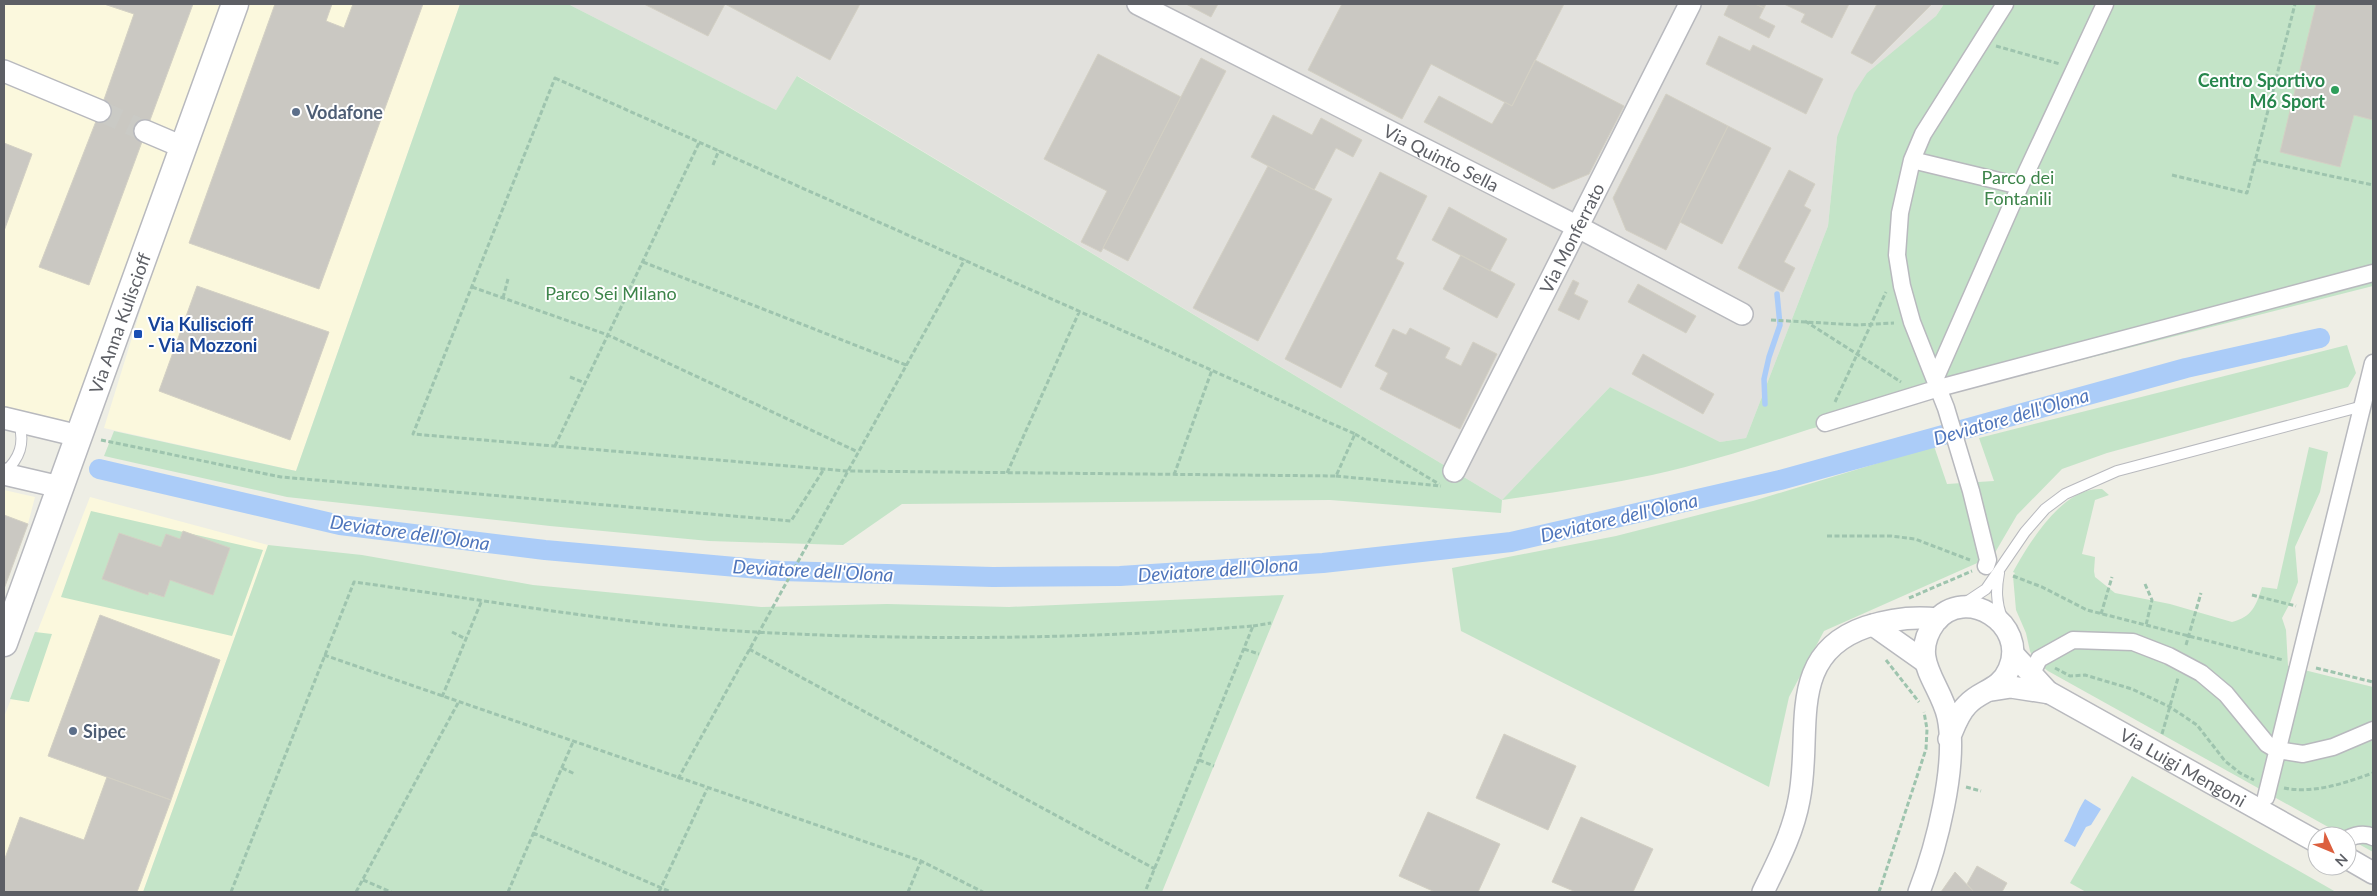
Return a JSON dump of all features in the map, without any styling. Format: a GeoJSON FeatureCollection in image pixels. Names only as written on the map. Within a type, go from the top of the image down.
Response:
{"type":"FeatureCollection","features":[{"type":"Feature","properties":{"kind":"street","name":"Via Anna Kuliscioff"},"geometry":{"type":"LineString","coordinates":[[4,643],[60,487],[88,438],[235,4]]}},
{"type":"Feature","properties":{"kind":"street","name":"Via Quinto Sella"},"geometry":{"type":"LineString","coordinates":[[1138,4],[1578,227],[1742,314]]}},
{"type":"Feature","properties":{"kind":"street","name":"Via Monferrato"},"geometry":{"type":"LineString","coordinates":[[1454,471],[1690,4]]}},
{"type":"Feature","properties":{"kind":"street"},"geometry":{"type":"LineString","coordinates":[[1993,568],[1988,560],[1971,491],[1946,408],[1912,322],[1902,286],[1897,255],[1900,213],[1912,160],[1923,134],[2005,4]]}},
{"type":"Feature","properties":{"kind":"street"},"geometry":{"type":"LineString","coordinates":[[1937,382],[2020,186],[2106,4]]}},
{"type":"Feature","properties":{"kind":"street"},"geometry":{"type":"LineString","coordinates":[[4,71],[100,111]]}},
{"type":"Feature","properties":{"kind":"street"},"geometry":{"type":"LineString","coordinates":[[145,131],[185,148]]}},
{"type":"Feature","properties":{"kind":"street"},"geometry":{"type":"LineString","coordinates":[[1912,160],[2020,186]]}},
{"type":"Feature","properties":{"kind":"street"},"geometry":{"type":"LineString","coordinates":[[1825,422],[1918,394],[1937,382],[2373,273]]}},
{"type":"Feature","properties":{"kind":"street"},"geometry":{"type":"LineString","coordinates":[[2267,790],[2373,364]]}},
{"type":"Feature","properties":{"kind":"street"},"geometry":{"type":"LineString","coordinates":[[11,420],[88,438]]}},
{"type":"Feature","properties":{"kind":"street"},"geometry":{"type":"LineString","coordinates":[[4,474],[60,487]]}},
{"type":"Feature","properties":{"kind":"street"},"geometry":{"type":"LineString","coordinates":[[1763,892],[1792,828],[1799,800],[1804,763],[1808,686],[1813,670],[1822,656],[1837,641],[1853,631],[1873,624],[1889,620],[1944,615],[1965,607],[1980,609],[1994,615],[2005,626],[2011,639],[2013,654],[2010,669],[2003,680],[1967,705],[1957,719],[1949,739]]}},
{"type":"Feature","properties":{"kind":"street"},"geometry":{"type":"LineString","coordinates":[[1919,892],[1939,830],[1949,765],[1948,718],[1927,668],[1924,646],[1928,632],[1944,615]]}},
{"type":"Feature","properties":{"kind":"street"},"geometry":{"type":"LineString","coordinates":[[1873,624],[1927,668],[1940,686],[1953,694],[1966,697],[1986,693]]}},
{"type":"Feature","properties":{"kind":"street"},"geometry":{"type":"LineString","coordinates":[[2037,663],[2073,640],[2133,642],[2160,652],[2201,673],[2226,694],[2267,744],[2277,750],[2302,754],[2334,747],[2373,730]]}},
{"type":"Feature","properties":{"kind":"street","name":"Via Luigi Mengoni"},"geometry":{"type":"LineString","coordinates":[[2013,654],[2050,693],[2307,836]]}},
{"type":"Feature","properties":{"kind":"street","name":"Via Luigi Mengoni"},"geometry":{"type":"LineString","coordinates":[[1986,693],[2011,687],[2050,693]]}},
{"type":"Feature","properties":{"kind":"street"},"geometry":{"type":"LineString","coordinates":[[2357,836],[2369,834],[2373,836]]}},
{"type":"Feature","properties":{"kind":"street"},"geometry":{"type":"LineString","coordinates":[[2357,864],[2373,873]]}},
{"type":"Feature","properties":{"kind":"lane"},"geometry":{"type":"LineString","coordinates":[[1944,615],[1975,598],[1986,589],[1993,568],[2040,514],[2065,494],[2116,471],[2362,406]]}},
{"type":"Feature","properties":{"kind":"lane"},"geometry":{"type":"LineString","coordinates":[[4,474],[18,457],[22,446],[23,436],[11,420]]}},
{"type":"Feature","properties":{"kind":"lane"},"geometry":{"type":"LineString","coordinates":[[1993,568],[1998,608],[2005,626]]}},
{"type":"Feature","properties":{"kind":"path"},"geometry":{"type":"LineString","coordinates":[[2172,175],[2247,193],[2295,4]]}},
{"type":"Feature","properties":{"kind":"path"},"geometry":{"type":"LineString","coordinates":[[1982,43],[2075,68]]}},
{"type":"Feature","properties":{"kind":"path"},"geometry":{"type":"LineString","coordinates":[[555,78],[700,142],[1355,434],[1444,487],[1336,476],[847,471],[413,434],[555,78]]}},
{"type":"Feature","properties":{"kind":"path"},"geometry":{"type":"LineString","coordinates":[[556,446],[700,142]]}},
{"type":"Feature","properties":{"kind":"path"},"geometry":{"type":"LineString","coordinates":[[714,165],[719,150]]}},
{"type":"Feature","properties":{"kind":"path"},"geometry":{"type":"LineString","coordinates":[[2256,160],[2373,185]]}},
{"type":"Feature","properties":{"kind":"path"},"geometry":{"type":"LineString","coordinates":[[678,779],[965,259]]}},
{"type":"Feature","properties":{"kind":"path"},"geometry":{"type":"LineString","coordinates":[[643,262],[906,366]]}},
{"type":"Feature","properties":{"kind":"path"},"geometry":{"type":"LineString","coordinates":[[1825,422],[1898,264]]}},
{"type":"Feature","properties":{"kind":"path"},"geometry":{"type":"LineString","coordinates":[[503,298],[508,278]]}},
{"type":"Feature","properties":{"kind":"path"},"geometry":{"type":"LineString","coordinates":[[472,287],[608,335],[858,452]]}},
{"type":"Feature","properties":{"kind":"path"},"geometry":{"type":"LineString","coordinates":[[1007,473],[1080,310]]}},
{"type":"Feature","properties":{"kind":"path"},"geometry":{"type":"LineString","coordinates":[[1771,320],[1871,324],[1912,322]]}},
{"type":"Feature","properties":{"kind":"path"},"geometry":{"type":"LineString","coordinates":[[1804,321],[1918,394]]}},
{"type":"Feature","properties":{"kind":"path"},"geometry":{"type":"LineString","coordinates":[[1174,474],[1212,370]]}},
{"type":"Feature","properties":{"kind":"path"},"geometry":{"type":"LineString","coordinates":[[570,377],[586,383]]}},
{"type":"Feature","properties":{"kind":"path"},"geometry":{"type":"LineString","coordinates":[[1336,476],[1355,434]]}},
{"type":"Feature","properties":{"kind":"path"},"geometry":{"type":"LineString","coordinates":[[88,438],[281,478],[790,520],[824,469]]}},
{"type":"Feature","properties":{"kind":"path"},"geometry":{"type":"LineString","coordinates":[[1827,536],[1891,536],[1915,539],[1993,568]]}},
{"type":"Feature","properties":{"kind":"path"},"geometry":{"type":"LineString","coordinates":[[1901,602],[1923,591],[1993,568]]}},
{"type":"Feature","properties":{"kind":"path"},"geometry":{"type":"LineString","coordinates":[[2013,576],[2042,587],[2087,610],[2373,682]]}},
{"type":"Feature","properties":{"kind":"path"},"geometry":{"type":"LineString","coordinates":[[2101,614],[2112,577]]}},
{"type":"Feature","properties":{"kind":"path"},"geometry":{"type":"LineString","coordinates":[[231,892],[354,582],[640,622],[758,632],[992,638],[1150,634],[1271,624]]}},
{"type":"Feature","properties":{"kind":"path"},"geometry":{"type":"LineString","coordinates":[[2145,584],[2152,600],[2146,625]]}},
{"type":"Feature","properties":{"kind":"path"},"geometry":{"type":"LineString","coordinates":[[2252,595],[2311,609]]}},
{"type":"Feature","properties":{"kind":"path"},"geometry":{"type":"LineString","coordinates":[[442,697],[482,600]]}},
{"type":"Feature","properties":{"kind":"path"},"geometry":{"type":"LineString","coordinates":[[1145,892],[1253,626]]}},
{"type":"Feature","properties":{"kind":"path"},"geometry":{"type":"LineString","coordinates":[[452,632],[466,639]]}},
{"type":"Feature","properties":{"kind":"path"},"geometry":{"type":"LineString","coordinates":[[1244,648],[1259,654]]}},
{"type":"Feature","properties":{"kind":"path"},"geometry":{"type":"LineString","coordinates":[[749,649],[1155,869]]}},
{"type":"Feature","properties":{"kind":"path"},"geometry":{"type":"LineString","coordinates":[[1881,654],[1921,704]]}},
{"type":"Feature","properties":{"kind":"path"},"geometry":{"type":"LineString","coordinates":[[324,655],[678,779],[921,861],[983,892]]}},
{"type":"Feature","properties":{"kind":"path"},"geometry":{"type":"LineString","coordinates":[[2037,663],[2070,676],[2086,675],[2132,689],[2170,707],[2197,725],[2225,761],[2267,790],[2298,790],[2341,785],[2373,773]]}},
{"type":"Feature","properties":{"kind":"path"},"geometry":{"type":"LineString","coordinates":[[356,892],[458,702]]}},
{"type":"Feature","properties":{"kind":"path"},"geometry":{"type":"LineString","coordinates":[[1879,892],[1926,749],[1927,730],[1923,710]]}},
{"type":"Feature","properties":{"kind":"path"},"geometry":{"type":"LineString","coordinates":[[508,892],[573,742]]}},
{"type":"Feature","properties":{"kind":"path"},"geometry":{"type":"LineString","coordinates":[[1199,760],[1214,766]]}},
{"type":"Feature","properties":{"kind":"path"},"geometry":{"type":"LineString","coordinates":[[562,768],[575,774]]}},
{"type":"Feature","properties":{"kind":"path"},"geometry":{"type":"LineString","coordinates":[[1958,785],[1981,791]]}},
{"type":"Feature","properties":{"kind":"path"},"geometry":{"type":"LineString","coordinates":[[659,892],[707,789]]}},
{"type":"Feature","properties":{"kind":"path"},"geometry":{"type":"LineString","coordinates":[[534,833],[671,892]]}},
{"type":"Feature","properties":{"kind":"path"},"geometry":{"type":"LineString","coordinates":[[908,892],[921,861]]}},
{"type":"Feature","properties":{"kind":"path"},"geometry":{"type":"LineString","coordinates":[[363,880],[391,892]]}},
{"type":"Feature","properties":{"kind":"shaded area"},"geometry":{"type":"Polygon","coordinates":[[[4,4],[230,4],[181,141],[4,59],[4,4]]]}},
{"type":"Feature","properties":{"kind":"shaded area"},"geometry":{"type":"Polygon","coordinates":[[[241,4],[460,4],[296,471],[104,428],[190,150],[241,4]]]}},
{"type":"Feature","properties":{"kind":"shaded area"},"geometry":{"type":"Polygon","coordinates":[[[568,4],[1944,4],[1837,137],[1828,226],[1746,438],[1720,442],[1610,387],[1502,500],[798,76],[776,110],[568,4]]]}},
{"type":"Feature","properties":{"kind":"shaded area"},"geometry":{"type":"Polygon","coordinates":[[[4,77],[178,150],[76,430],[4,410],[4,77]]]}},
{"type":"Feature","properties":{"kind":"shaded area"},"geometry":{"type":"Polygon","coordinates":[[[4,490],[35,497],[28,524],[4,589],[4,490]]]}},
{"type":"Feature","properties":{"kind":"shaded area"},"geometry":{"type":"Polygon","coordinates":[[[90,497],[268,545],[143,892],[4,892],[4,717],[90,497]]]}},
{"type":"Feature","properties":{"kind":"green space","name":"Parco Sei Milano"},"geometry":{"type":"Polygon","coordinates":[[[460,4],[568,4],[776,110],[797,76],[1502,500],[1501,513],[1330,500],[902,504],[843,545],[709,541],[550,526],[287,497],[104,456],[114,431],[296,471],[460,4]]]}},
{"type":"Feature","properties":{"kind":"green space","name":"Parco dei Fontanili"},"geometry":{"type":"Polygon","coordinates":[[[1944,4],[2373,4],[2373,286],[1810,429],[1732,454],[1652,475],[1502,500],[1610,387],[1720,442],[1746,438],[1828,226],[1837,137],[1854,93],[1867,73],[1936,16],[1944,4]]]}},
{"type":"Feature","properties":{"kind":"green space"},"geometry":{"type":"Polygon","coordinates":[[[2347,345],[2356,373],[2348,387],[2107,453],[2062,469],[2017,515],[1993,556],[1824,631],[1789,697],[1769,787],[1461,631],[1452,568],[1616,536],[1753,501],[1934,446],[1947,484],[1994,481],[1979,438],[2347,345]]]}},
{"type":"Feature","properties":{"kind":"green space"},"geometry":{"type":"Polygon","coordinates":[[[2309,447],[2328,452],[2320,492],[2295,547],[2298,582],[2282,618],[2286,630],[2288,666],[2373,687],[2373,852],[2357,843],[2357,826],[2326,826],[2048,671],[2034,660],[2030,651],[2026,633],[2016,610],[2013,576],[2015,573],[2013,572],[2038,532],[2061,506],[2074,496],[2088,490],[2102,489],[2109,495],[2095,500],[2082,554],[2095,557],[2095,577],[2115,593],[2170,604],[2232,622],[2249,614],[2258,600],[2262,587],[2277,589],[2309,447]]]}},
{"type":"Feature","properties":{"kind":"green space"},"geometry":{"type":"Polygon","coordinates":[[[91,511],[263,550],[232,636],[61,597],[91,511]]]}},
{"type":"Feature","properties":{"kind":"green space"},"geometry":{"type":"Polygon","coordinates":[[[268,545],[362,555],[533,585],[761,607],[887,604],[1009,607],[1284,595],[1162,892],[143,892],[268,545]]]}},
{"type":"Feature","properties":{"kind":"green space"},"geometry":{"type":"Polygon","coordinates":[[[35,632],[52,634],[29,702],[10,699],[35,632]]]}},
{"type":"Feature","properties":{"kind":"green space"},"geometry":{"type":"Polygon","coordinates":[[[2132,776],[2336,892],[2086,892],[2070,883],[2132,776]]]}},
{"type":"Feature","properties":{"kind":"water"},"geometry":{"type":"Polygon","coordinates":[[[2085,799],[2101,809],[2091,825],[2086,827],[2075,847],[2064,841],[2085,799]]]}},
{"type":"Feature","properties":{"kind":"building"},"geometry":{"type":"Polygon","coordinates":[[[104,4],[193,4],[89,285],[39,267],[100,111],[134,14],[104,4]]]}},
{"type":"Feature","properties":{"kind":"building"},"geometry":{"type":"Polygon","coordinates":[[[275,4],[332,4],[326,21],[344,28],[353,4],[423,4],[319,289],[189,243],[275,4]]]}},
{"type":"Feature","properties":{"kind":"building"},"geometry":{"type":"Polygon","coordinates":[[[644,4],[725,4],[708,36],[644,4]]]}},
{"type":"Feature","properties":{"kind":"building"},"geometry":{"type":"Polygon","coordinates":[[[725,4],[860,4],[830,60],[725,4]]]}},
{"type":"Feature","properties":{"kind":"building"},"geometry":{"type":"Polygon","coordinates":[[[1186,4],[1218,4],[1211,17],[1186,4]]]}},
{"type":"Feature","properties":{"kind":"building"},"geometry":{"type":"Polygon","coordinates":[[[1342,4],[1564,4],[1512,106],[1431,64],[1402,119],[1308,70],[1342,4]]]}},
{"type":"Feature","properties":{"kind":"building"},"geometry":{"type":"Polygon","coordinates":[[[1729,4],[1755,4],[1764,8],[1759,18],[1775,26],[1769,38],[1724,15],[1729,4]]]}},
{"type":"Feature","properties":{"kind":"building"},"geometry":{"type":"Polygon","coordinates":[[[1755,4],[1766,4],[1764,8],[1755,4]]]}},
{"type":"Feature","properties":{"kind":"building"},"geometry":{"type":"Polygon","coordinates":[[[1784,4],[1849,4],[1832,38],[1801,22],[1805,14],[1784,4]]]}},
{"type":"Feature","properties":{"kind":"building"},"geometry":{"type":"Polygon","coordinates":[[[1877,4],[1932,4],[1872,64],[1851,53],[1877,4]]]}},
{"type":"Feature","properties":{"kind":"building","name":"Centro Sportivo M6 Sport"},"geometry":{"type":"Polygon","coordinates":[[[2316,4],[2373,4],[2373,120],[2354,115],[2340,167],[2280,152],[2316,4]]]}},
{"type":"Feature","properties":{"kind":"building"},"geometry":{"type":"Polygon","coordinates":[[[1719,36],[1750,51],[1753,45],[1823,79],[1806,114],[1706,64],[1719,36]]]}},
{"type":"Feature","properties":{"kind":"building"},"geometry":{"type":"Polygon","coordinates":[[[1098,54],[1181,97],[1101,252],[1081,242],[1107,191],[1044,159],[1098,54]]]}},
{"type":"Feature","properties":{"kind":"building"},"geometry":{"type":"Polygon","coordinates":[[[1201,58],[1226,71],[1128,261],[1103,248],[1201,58]]]}},
{"type":"Feature","properties":{"kind":"building"},"geometry":{"type":"Polygon","coordinates":[[[1535,60],[1624,106],[1589,174],[1553,189],[1424,122],[1439,96],[1492,124],[1505,102],[1512,106],[1535,60]]]}},
{"type":"Feature","properties":{"kind":"building"},"geometry":{"type":"Polygon","coordinates":[[[1666,94],[1728,126],[1666,250],[1626,230],[1613,198],[1666,94]]]}},
{"type":"Feature","properties":{"kind":"building"},"geometry":{"type":"Polygon","coordinates":[[[1273,115],[1312,135],[1321,118],[1362,140],[1353,157],[1336,148],[1314,190],[1251,157],[1273,115]]]}},
{"type":"Feature","properties":{"kind":"building"},"geometry":{"type":"Polygon","coordinates":[[[1728,126],[1771,148],[1722,244],[1680,222],[1728,126]]]}},
{"type":"Feature","properties":{"kind":"building"},"geometry":{"type":"Polygon","coordinates":[[[4,143],[32,154],[4,231],[4,143]]]}},
{"type":"Feature","properties":{"kind":"building"},"geometry":{"type":"Polygon","coordinates":[[[1268,166],[1332,199],[1258,341],[1193,308],[1268,166]]]}},
{"type":"Feature","properties":{"kind":"building"},"geometry":{"type":"Polygon","coordinates":[[[1789,170],[1815,184],[1804,206],[1811,210],[1784,262],[1795,268],[1783,292],[1738,268],[1789,170]]]}},
{"type":"Feature","properties":{"kind":"building"},"geometry":{"type":"Polygon","coordinates":[[[1380,172],[1427,196],[1396,259],[1404,263],[1341,388],[1285,359],[1380,172]]]}},
{"type":"Feature","properties":{"kind":"building"},"geometry":{"type":"Polygon","coordinates":[[[1449,207],[1507,239],[1490,271],[1432,240],[1449,207]]]}},
{"type":"Feature","properties":{"kind":"building"},"geometry":{"type":"Polygon","coordinates":[[[1461,255],[1515,284],[1497,318],[1443,289],[1461,255]]]}},
{"type":"Feature","properties":{"kind":"building"},"geometry":{"type":"Polygon","coordinates":[[[1573,280],[1579,283],[1574,294],[1588,301],[1579,320],[1558,310],[1573,280]]]}},
{"type":"Feature","properties":{"kind":"building"},"geometry":{"type":"Polygon","coordinates":[[[1638,284],[1696,316],[1686,333],[1628,302],[1638,284]]]}},
{"type":"Feature","properties":{"kind":"building"},"geometry":{"type":"Polygon","coordinates":[[[197,286],[329,332],[290,440],[159,391],[197,286]]]}},
{"type":"Feature","properties":{"kind":"building"},"geometry":{"type":"Polygon","coordinates":[[[1410,328],[1450,348],[1445,358],[1461,366],[1473,342],[1497,354],[1460,429],[1380,389],[1388,373],[1375,366],[1393,329],[1406,335],[1410,328]]]}},
{"type":"Feature","properties":{"kind":"building"},"geometry":{"type":"Polygon","coordinates":[[[1643,354],[1714,394],[1703,414],[1632,374],[1643,354]]]}},
{"type":"Feature","properties":{"kind":"building"},"geometry":{"type":"Polygon","coordinates":[[[4,515],[28,524],[4,589],[4,515]]]}},
{"type":"Feature","properties":{"kind":"building"},"geometry":{"type":"Polygon","coordinates":[[[183,531],[230,548],[213,595],[170,580],[164,597],[149,592],[148,595],[102,579],[119,533],[161,547],[166,534],[180,539],[183,531]]]}},
{"type":"Feature","properties":{"kind":"building"},"geometry":{"type":"Polygon","coordinates":[[[100,615],[220,660],[171,800],[48,756],[100,615]]]}},
{"type":"Feature","properties":{"kind":"building"},"geometry":{"type":"Polygon","coordinates":[[[1504,734],[1576,766],[1548,830],[1476,798],[1504,734]]]}},
{"type":"Feature","properties":{"kind":"building"},"geometry":{"type":"Polygon","coordinates":[[[107,777],[171,800],[137,892],[4,892],[4,861],[20,817],[84,840],[107,777]]]}},
{"type":"Feature","properties":{"kind":"building"},"geometry":{"type":"Polygon","coordinates":[[[1428,812],[1500,844],[1478,892],[1435,892],[1399,876],[1428,812]]]}},
{"type":"Feature","properties":{"kind":"building"},"geometry":{"type":"Polygon","coordinates":[[[1581,817],[1653,849],[1633,892],[1576,892],[1552,882],[1581,817]]]}},
{"type":"Feature","properties":{"kind":"building"},"geometry":{"type":"Polygon","coordinates":[[[1977,866],[2007,883],[2002,892],[1974,892],[1967,884],[1977,866]]]}},
{"type":"Feature","properties":{"kind":"building"},"geometry":{"type":"Polygon","coordinates":[[[1955,872],[1974,892],[1941,892],[1955,872]]]}},
{"type":"Feature","properties":{"kind":"waterway"},"geometry":{"type":"LineString","coordinates":[[1765,404],[1764,379],[1780,325],[1777,294]]}},
{"type":"Feature","properties":{"kind":"waterway","name":"Deviatore dell'Olona"},"geometry":{"type":"LineString","coordinates":[[99,469],[340,525],[545,550],[781,571],[993,577],[1120,576],[1323,563],[1511,542],[1780,480],[2186,368],[2320,338]]}},
{"type":"Feature","properties":{"kind":"tunnel"},"geometry":{"type":"LineString","coordinates":[[100,111],[145,131]]}},
{"type":"Feature","properties":{"kind":"place","name":"Centro Sportivo M6 Sport"},"geometry":{"type":"Point","coordinates":[2335,90]}},
{"type":"Feature","properties":{"kind":"place","name":"Vodafone"},"geometry":{"type":"Point","coordinates":[296,112]}},
{"type":"Feature","properties":{"kind":"place","name":"Via Kuliscioff - Via Mozzoni"},"geometry":{"type":"Point","coordinates":[138,334]}},
{"type":"Feature","properties":{"kind":"place","name":"Sipec"},"geometry":{"type":"Point","coordinates":[73,731]}}]}
